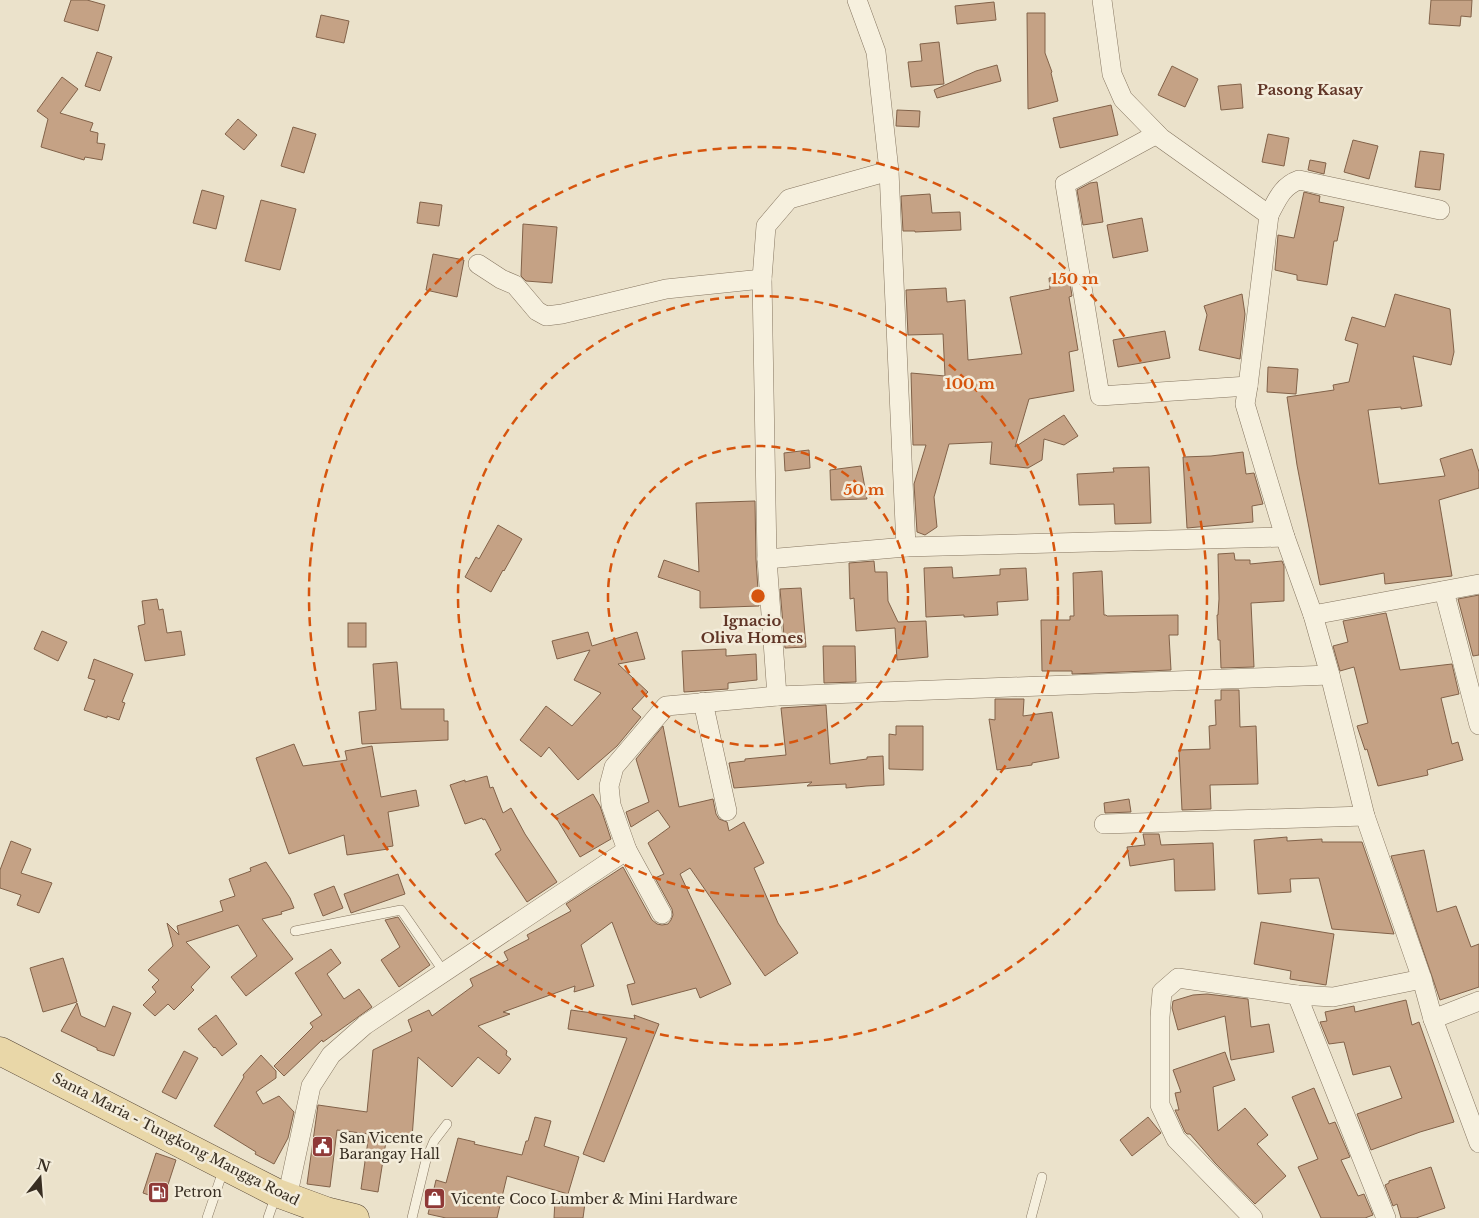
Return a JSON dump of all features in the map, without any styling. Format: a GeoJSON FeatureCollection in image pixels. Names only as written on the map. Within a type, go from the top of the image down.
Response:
{"type":"FeatureCollection","features":[{"type":"Feature","properties":{"kind":"main road","name":"Santa Maria - Tungkong Mangga Road"},"geometry":{"type":"LineString","coordinates":[[0,1051],[290,1201],[355,1218]]}},
{"type":"Feature","properties":{"kind":"street"},"geometry":{"type":"LineString","coordinates":[[857,0],[876,52],[889,170],[906,547]]}},
{"type":"Feature","properties":{"kind":"street"},"geometry":{"type":"LineString","coordinates":[[1102,0],[1112,74],[1123,99],[1158,134],[1269,215]]}},
{"type":"Feature","properties":{"kind":"street"},"geometry":{"type":"LineString","coordinates":[[1158,134],[1065,184],[1100,396],[1248,386]]}},
{"type":"Feature","properties":{"kind":"street"},"geometry":{"type":"LineString","coordinates":[[777,696],[767,559],[762,279],[766,226],[789,199],[889,170]]}},
{"type":"Feature","properties":{"kind":"street"},"geometry":{"type":"LineString","coordinates":[[1440,210],[1299,180],[1291,183],[1282,191],[1269,215],[1245,404],[1285,537],[1313,615],[1365,816],[1479,1143]]}},
{"type":"Feature","properties":{"kind":"street"},"geometry":{"type":"LineString","coordinates":[[478,264],[515,286],[537,311],[546,316],[562,314],[666,289],[762,279]]}},
{"type":"Feature","properties":{"kind":"street"},"geometry":{"type":"LineString","coordinates":[[767,559],[906,547],[1285,537]]}},
{"type":"Feature","properties":{"kind":"street"},"geometry":{"type":"LineString","coordinates":[[1313,615],[1479,584]]}},
{"type":"Feature","properties":{"kind":"street"},"geometry":{"type":"LineString","coordinates":[[1444,592],[1479,725]]}},
{"type":"Feature","properties":{"kind":"street"},"geometry":{"type":"LineString","coordinates":[[662,914],[627,850],[611,805],[609,786],[614,767],[666,706],[777,696],[1330,675]]}},
{"type":"Feature","properties":{"kind":"street"},"geometry":{"type":"LineString","coordinates":[[703,702],[727,811]]}},
{"type":"Feature","properties":{"kind":"street"},"geometry":{"type":"LineString","coordinates":[[1104,824],[1365,816]]}},
{"type":"Feature","properties":{"kind":"street"},"geometry":{"type":"LineString","coordinates":[[290,1201],[312,1086],[331,1055],[365,1025],[627,850]]}},
{"type":"Feature","properties":{"kind":"street"},"geometry":{"type":"LineString","coordinates":[[1253,1218],[1176,1139],[1160,1105],[1160,1017],[1162,992],[1178,978],[1297,995],[1333,997],[1422,979]]}},
{"type":"Feature","properties":{"kind":"street"},"geometry":{"type":"LineString","coordinates":[[1297,995],[1386,1218]]}},
{"type":"Feature","properties":{"kind":"street"},"geometry":{"type":"LineString","coordinates":[[1434,1018],[1479,1001]]}},
{"type":"Feature","properties":{"kind":"lane"},"geometry":{"type":"LineString","coordinates":[[295,931],[402,910],[444,972]]}},
{"type":"Feature","properties":{"kind":"lane"},"geometry":{"type":"LineString","coordinates":[[412,1218],[426,1160],[434,1141],[447,1124]]}},
{"type":"Feature","properties":{"kind":"lane"},"geometry":{"type":"LineString","coordinates":[[207,1218],[225,1166]]}},
{"type":"Feature","properties":{"kind":"lane"},"geometry":{"type":"LineString","coordinates":[[1031,1218],[1042,1177]]}},
{"type":"Feature","properties":{"kind":"lane"},"geometry":{"type":"LineString","coordinates":[[268,1218],[290,1201]]}},
{"type":"Feature","properties":{"kind":"building"},"geometry":{"type":"Polygon","coordinates":[[[71,0],[87,0],[105,5],[98,31],[64,21],[71,0]]]}},
{"type":"Feature","properties":{"kind":"building"},"geometry":{"type":"Polygon","coordinates":[[[1431,0],[1472,0],[1471,17],[1461,16],[1460,26],[1429,24],[1431,0]]]}},
{"type":"Feature","properties":{"kind":"building"},"geometry":{"type":"Polygon","coordinates":[[[994,2],[996,20],[957,24],[955,6],[994,2]]]}},
{"type":"Feature","properties":{"kind":"building"},"geometry":{"type":"Polygon","coordinates":[[[1027,13],[1045,13],[1045,53],[1052,72],[1058,101],[1028,109],[1027,13]]]}},
{"type":"Feature","properties":{"kind":"building"},"geometry":{"type":"Polygon","coordinates":[[[321,15],[349,21],[344,43],[316,37],[321,15]]]}},
{"type":"Feature","properties":{"kind":"building"},"geometry":{"type":"Polygon","coordinates":[[[939,42],[944,84],[911,87],[908,62],[922,61],[920,44],[939,42]]]}},
{"type":"Feature","properties":{"kind":"building"},"geometry":{"type":"Polygon","coordinates":[[[97,52],[112,57],[100,91],[85,86],[97,52]]]}},
{"type":"Feature","properties":{"kind":"building"},"geometry":{"type":"Polygon","coordinates":[[[997,65],[1001,81],[937,98],[934,90],[976,71],[997,65]]]}},
{"type":"Feature","properties":{"kind":"building"},"geometry":{"type":"Polygon","coordinates":[[[1172,66],[1198,79],[1185,107],[1158,95],[1172,66]]]}},
{"type":"Feature","properties":{"kind":"building"},"geometry":{"type":"Polygon","coordinates":[[[62,77],[78,89],[60,113],[93,123],[90,131],[98,133],[97,143],[105,144],[102,160],[85,157],[84,160],[41,147],[48,119],[37,111],[62,77]]]}},
{"type":"Feature","properties":{"kind":"building"},"geometry":{"type":"Polygon","coordinates":[[[1241,84],[1243,108],[1221,110],[1218,86],[1241,84]]]}},
{"type":"Feature","properties":{"kind":"building"},"geometry":{"type":"Polygon","coordinates":[[[1111,105],[1118,135],[1060,148],[1053,118],[1111,105]]]}},
{"type":"Feature","properties":{"kind":"building"},"geometry":{"type":"Polygon","coordinates":[[[897,110],[920,111],[919,127],[896,126],[897,110]]]}},
{"type":"Feature","properties":{"kind":"building"},"geometry":{"type":"Polygon","coordinates":[[[238,119],[257,135],[244,150],[225,134],[238,119]]]}},
{"type":"Feature","properties":{"kind":"building"},"geometry":{"type":"Polygon","coordinates":[[[293,127],[316,134],[304,173],[281,166],[293,127]]]}},
{"type":"Feature","properties":{"kind":"building"},"geometry":{"type":"Polygon","coordinates":[[[1268,134],[1289,138],[1284,166],[1262,162],[1268,134]]]}},
{"type":"Feature","properties":{"kind":"building"},"geometry":{"type":"Polygon","coordinates":[[[1353,140],[1378,146],[1369,179],[1344,172],[1353,140]]]}},
{"type":"Feature","properties":{"kind":"building"},"geometry":{"type":"Polygon","coordinates":[[[1420,151],[1444,154],[1440,190],[1415,187],[1420,151]]]}},
{"type":"Feature","properties":{"kind":"building"},"geometry":{"type":"Polygon","coordinates":[[[1310,160],[1326,163],[1324,174],[1308,170],[1310,160]]]}},
{"type":"Feature","properties":{"kind":"building"},"geometry":{"type":"Polygon","coordinates":[[[1097,182],[1103,222],[1083,225],[1077,190],[1090,183],[1097,182]]]}},
{"type":"Feature","properties":{"kind":"building"},"geometry":{"type":"Polygon","coordinates":[[[202,190],[224,196],[216,229],[193,223],[202,190]]]}},
{"type":"Feature","properties":{"kind":"building"},"geometry":{"type":"Polygon","coordinates":[[[1304,192],[1320,196],[1319,202],[1344,207],[1337,241],[1334,241],[1327,285],[1297,280],[1297,275],[1275,270],[1278,235],[1294,238],[1304,192]]]}},
{"type":"Feature","properties":{"kind":"building"},"geometry":{"type":"Polygon","coordinates":[[[930,194],[932,213],[960,212],[961,230],[903,231],[901,196],[930,194]]]}},
{"type":"Feature","properties":{"kind":"building"},"geometry":{"type":"Polygon","coordinates":[[[261,200],[296,209],[280,270],[245,261],[261,200]]]}},
{"type":"Feature","properties":{"kind":"building"},"geometry":{"type":"Polygon","coordinates":[[[420,202],[442,205],[439,226],[417,223],[420,202]]]}},
{"type":"Feature","properties":{"kind":"building"},"geometry":{"type":"Polygon","coordinates":[[[1142,218],[1148,251],[1113,258],[1107,225],[1142,218]]]}},
{"type":"Feature","properties":{"kind":"building"},"geometry":{"type":"Polygon","coordinates":[[[523,224],[557,227],[552,283],[526,281],[521,276],[523,224]]]}},
{"type":"Feature","properties":{"kind":"building"},"geometry":{"type":"Polygon","coordinates":[[[433,254],[464,260],[457,297],[426,290],[433,254]]]}},
{"type":"Feature","properties":{"kind":"building"},"geometry":{"type":"Polygon","coordinates":[[[1069,276],[1072,296],[1069,297],[1078,350],[1069,352],[1074,391],[1029,399],[1015,447],[1064,415],[1078,436],[1064,445],[1044,439],[1042,460],[1028,468],[990,464],[992,442],[949,444],[934,497],[937,527],[925,535],[917,532],[914,484],[926,445],[913,445],[911,373],[945,376],[943,334],[908,335],[906,290],[946,288],[947,302],[965,300],[968,360],[1022,354],[1010,297],[1050,289],[1049,278],[1069,276]]]}},
{"type":"Feature","properties":{"kind":"building"},"geometry":{"type":"Polygon","coordinates":[[[1242,294],[1245,314],[1240,359],[1199,350],[1207,315],[1204,306],[1242,294]]]}},
{"type":"Feature","properties":{"kind":"building"},"geometry":{"type":"Polygon","coordinates":[[[1395,294],[1450,309],[1454,352],[1451,365],[1413,356],[1422,406],[1368,410],[1379,484],[1445,476],[1440,459],[1472,449],[1479,472],[1479,488],[1439,500],[1452,576],[1385,584],[1384,573],[1320,585],[1297,465],[1287,397],[1334,390],[1333,385],[1349,382],[1358,344],[1345,340],[1352,317],[1385,327],[1395,294]]]}},
{"type":"Feature","properties":{"kind":"building"},"geometry":{"type":"Polygon","coordinates":[[[1165,331],[1170,358],[1118,367],[1113,340],[1165,331]]]}},
{"type":"Feature","properties":{"kind":"building"},"geometry":{"type":"Polygon","coordinates":[[[1268,367],[1298,369],[1296,394],[1267,392],[1268,367]]]}},
{"type":"Feature","properties":{"kind":"building"},"geometry":{"type":"Polygon","coordinates":[[[809,450],[810,468],[785,471],[784,453],[809,450]]]}},
{"type":"Feature","properties":{"kind":"building"},"geometry":{"type":"Polygon","coordinates":[[[1243,452],[1246,474],[1254,473],[1263,504],[1252,506],[1253,522],[1187,528],[1183,457],[1243,452]]]}},
{"type":"Feature","properties":{"kind":"building"},"geometry":{"type":"Polygon","coordinates":[[[861,466],[867,499],[831,500],[830,470],[861,466]]]}},
{"type":"Feature","properties":{"kind":"building"},"geometry":{"type":"Polygon","coordinates":[[[1149,467],[1151,523],[1115,524],[1114,504],[1079,505],[1077,474],[1114,472],[1113,468],[1149,467]]]}},
{"type":"Feature","properties":{"kind":"building"},"geometry":{"type":"Polygon","coordinates":[[[755,501],[759,606],[700,608],[700,591],[658,577],[664,560],[699,572],[696,503],[755,501]]]}},
{"type":"Feature","properties":{"kind":"building"},"geometry":{"type":"Polygon","coordinates":[[[498,525],[522,539],[491,592],[465,577],[476,557],[479,559],[498,525]]]}},
{"type":"Feature","properties":{"kind":"building"},"geometry":{"type":"Polygon","coordinates":[[[1234,553],[1235,560],[1250,560],[1250,564],[1282,561],[1284,566],[1284,601],[1251,603],[1254,667],[1221,668],[1217,615],[1219,599],[1218,554],[1234,553]]]}},
{"type":"Feature","properties":{"kind":"building"},"geometry":{"type":"Polygon","coordinates":[[[874,561],[875,572],[887,572],[888,601],[898,622],[926,621],[928,657],[897,660],[895,628],[856,631],[854,598],[850,599],[849,563],[874,561]]]}},
{"type":"Feature","properties":{"kind":"building"},"geometry":{"type":"Polygon","coordinates":[[[952,567],[953,578],[1000,575],[1000,569],[1026,568],[1028,600],[997,602],[998,615],[926,617],[924,568],[952,567]]]}},
{"type":"Feature","properties":{"kind":"building"},"geometry":{"type":"Polygon","coordinates":[[[1102,571],[1104,615],[1178,615],[1178,635],[1169,635],[1171,670],[1072,674],[1072,671],[1042,671],[1041,620],[1070,620],[1070,616],[1074,616],[1073,573],[1102,571]]]}},
{"type":"Feature","properties":{"kind":"building"},"geometry":{"type":"Polygon","coordinates":[[[801,588],[806,647],[785,648],[780,589],[801,588]]]}},
{"type":"Feature","properties":{"kind":"building"},"geometry":{"type":"Polygon","coordinates":[[[1479,595],[1479,655],[1473,656],[1458,599],[1479,595]]]}},
{"type":"Feature","properties":{"kind":"building"},"geometry":{"type":"Polygon","coordinates":[[[157,599],[159,610],[163,609],[167,633],[181,631],[185,655],[145,661],[138,626],[145,624],[142,601],[157,599]]]}},
{"type":"Feature","properties":{"kind":"building"},"geometry":{"type":"Polygon","coordinates":[[[1386,613],[1400,670],[1452,664],[1459,694],[1441,698],[1452,744],[1458,742],[1463,760],[1427,770],[1428,775],[1378,786],[1367,749],[1365,750],[1357,726],[1368,723],[1354,667],[1340,671],[1333,646],[1348,642],[1343,621],[1386,613]]]}},
{"type":"Feature","properties":{"kind":"building"},"geometry":{"type":"Polygon","coordinates":[[[348,623],[366,623],[366,647],[348,647],[348,623]]]}},
{"type":"Feature","properties":{"kind":"building"},"geometry":{"type":"Polygon","coordinates":[[[42,631],[67,642],[58,661],[34,649],[42,631]]]}},
{"type":"Feature","properties":{"kind":"building"},"geometry":{"type":"Polygon","coordinates":[[[588,632],[592,646],[637,632],[645,659],[618,664],[648,692],[632,709],[641,717],[617,746],[578,780],[549,747],[541,757],[520,740],[546,706],[572,726],[601,693],[574,680],[590,650],[557,659],[552,641],[588,632]]]}},
{"type":"Feature","properties":{"kind":"building"},"geometry":{"type":"Polygon","coordinates":[[[823,646],[855,646],[856,682],[824,683],[823,646]]]}},
{"type":"Feature","properties":{"kind":"building"},"geometry":{"type":"Polygon","coordinates":[[[726,649],[726,656],[756,654],[757,680],[728,683],[728,689],[684,692],[682,651],[726,649]]]}},
{"type":"Feature","properties":{"kind":"building"},"geometry":{"type":"Polygon","coordinates":[[[94,659],[133,674],[122,702],[125,703],[119,720],[84,710],[95,680],[88,678],[94,659]]]}},
{"type":"Feature","properties":{"kind":"building"},"geometry":{"type":"Polygon","coordinates":[[[397,662],[401,709],[444,709],[444,721],[448,721],[448,740],[362,744],[359,712],[376,710],[373,664],[397,662]]]}},
{"type":"Feature","properties":{"kind":"building"},"geometry":{"type":"Polygon","coordinates":[[[1221,690],[1239,690],[1240,727],[1256,726],[1258,784],[1210,785],[1211,809],[1182,810],[1179,750],[1210,749],[1209,726],[1216,725],[1215,700],[1221,700],[1221,690]]]}},
{"type":"Feature","properties":{"kind":"building"},"geometry":{"type":"Polygon","coordinates":[[[995,699],[1024,699],[1023,716],[1052,712],[1059,758],[1032,763],[1032,765],[997,770],[989,719],[995,720],[995,699]]]}},
{"type":"Feature","properties":{"kind":"building"},"geometry":{"type":"Polygon","coordinates":[[[826,705],[830,764],[883,756],[884,785],[846,788],[846,784],[807,786],[812,782],[734,788],[729,763],[745,761],[745,759],[786,755],[781,708],[826,705]]]}},
{"type":"Feature","properties":{"kind":"building"},"geometry":{"type":"Polygon","coordinates":[[[663,726],[679,807],[713,799],[716,814],[719,819],[727,822],[729,831],[744,822],[764,863],[754,868],[778,923],[798,953],[765,976],[690,868],[680,874],[731,984],[700,998],[696,988],[632,1005],[627,985],[635,983],[612,922],[581,945],[594,986],[574,992],[575,986],[503,1012],[510,1014],[478,1026],[507,1051],[506,1055],[511,1059],[499,1074],[478,1057],[452,1087],[418,1057],[412,1138],[387,1135],[378,1192],[361,1189],[369,1134],[337,1130],[330,1187],[307,1184],[318,1105],[367,1112],[373,1050],[412,1031],[408,1020],[429,1010],[432,1016],[473,986],[470,979],[508,960],[504,952],[529,939],[527,935],[571,911],[566,904],[623,867],[652,920],[657,924],[668,924],[673,915],[672,909],[655,878],[664,874],[648,843],[670,827],[658,810],[631,827],[626,812],[649,802],[636,759],[663,726]]]}},
{"type":"Feature","properties":{"kind":"building"},"geometry":{"type":"Polygon","coordinates":[[[896,726],[923,726],[923,770],[889,769],[889,734],[896,735],[896,726]]]}},
{"type":"Feature","properties":{"kind":"building"},"geometry":{"type":"Polygon","coordinates":[[[294,744],[303,766],[347,760],[345,751],[372,746],[381,797],[416,790],[419,806],[388,812],[393,846],[387,847],[388,849],[347,855],[344,835],[289,854],[256,758],[294,744]]]}},
{"type":"Feature","properties":{"kind":"building"},"geometry":{"type":"Polygon","coordinates":[[[487,776],[490,788],[493,787],[503,813],[511,808],[525,834],[557,882],[527,902],[495,854],[501,850],[485,819],[483,820],[482,818],[465,824],[450,785],[487,776]]]}},
{"type":"Feature","properties":{"kind":"building"},"geometry":{"type":"Polygon","coordinates":[[[593,794],[600,806],[611,839],[580,857],[555,816],[593,794]]]}},
{"type":"Feature","properties":{"kind":"building"},"geometry":{"type":"Polygon","coordinates":[[[1129,799],[1131,812],[1105,813],[1104,803],[1129,799]]]}},
{"type":"Feature","properties":{"kind":"building"},"geometry":{"type":"Polygon","coordinates":[[[1143,834],[1159,834],[1161,845],[1213,843],[1215,890],[1175,891],[1174,859],[1130,866],[1127,847],[1145,845],[1143,834]]]}},
{"type":"Feature","properties":{"kind":"building"},"geometry":{"type":"Polygon","coordinates":[[[1287,837],[1287,841],[1322,839],[1322,842],[1362,842],[1394,934],[1332,929],[1319,878],[1290,879],[1291,892],[1258,894],[1254,840],[1287,837]]]}},
{"type":"Feature","properties":{"kind":"building"},"geometry":{"type":"Polygon","coordinates":[[[11,841],[31,849],[21,873],[52,883],[39,913],[17,905],[21,895],[0,888],[0,870],[11,841]]]}},
{"type":"Feature","properties":{"kind":"building"},"geometry":{"type":"Polygon","coordinates":[[[1424,850],[1437,912],[1456,906],[1471,947],[1479,944],[1479,987],[1440,1000],[1391,856],[1424,850]]]}},
{"type":"Feature","properties":{"kind":"building"},"geometry":{"type":"Polygon","coordinates":[[[266,862],[290,898],[294,908],[281,912],[282,914],[262,919],[293,959],[246,996],[231,977],[257,956],[238,925],[186,942],[210,967],[191,987],[194,990],[174,1010],[168,1004],[155,1016],[143,1005],[156,992],[152,987],[159,980],[148,970],[173,946],[167,923],[179,935],[177,926],[223,911],[220,901],[235,896],[229,879],[251,871],[250,868],[266,862]]]}},
{"type":"Feature","properties":{"kind":"building"},"geometry":{"type":"Polygon","coordinates":[[[398,874],[405,894],[351,913],[344,894],[398,874]]]}},
{"type":"Feature","properties":{"kind":"building"},"geometry":{"type":"Polygon","coordinates":[[[334,886],[343,908],[323,916],[314,894],[334,886]]]}},
{"type":"Feature","properties":{"kind":"building"},"geometry":{"type":"Polygon","coordinates":[[[398,917],[430,965],[399,987],[381,960],[400,947],[385,920],[398,917]]]}},
{"type":"Feature","properties":{"kind":"building"},"geometry":{"type":"Polygon","coordinates":[[[1261,922],[1334,934],[1326,985],[1290,979],[1291,971],[1254,964],[1261,922]]]}},
{"type":"Feature","properties":{"kind":"building"},"geometry":{"type":"Polygon","coordinates":[[[331,949],[341,963],[327,974],[344,999],[359,989],[372,1007],[323,1042],[322,1040],[284,1076],[274,1066],[313,1027],[310,1023],[322,1015],[295,973],[331,949]]]}},
{"type":"Feature","properties":{"kind":"building"},"geometry":{"type":"Polygon","coordinates":[[[63,958],[77,1002],[43,1012],[30,968],[63,958]]]}},
{"type":"Feature","properties":{"kind":"building"},"geometry":{"type":"Polygon","coordinates":[[[1207,994],[1248,999],[1251,1027],[1269,1024],[1274,1052],[1231,1060],[1225,1016],[1178,1030],[1172,1008],[1173,1001],[1193,995],[1207,994]]]}},
{"type":"Feature","properties":{"kind":"building"},"geometry":{"type":"Polygon","coordinates":[[[1406,1000],[1412,1025],[1419,1022],[1454,1122],[1371,1150],[1357,1114],[1402,1098],[1390,1066],[1353,1075],[1344,1042],[1329,1044],[1320,1022],[1327,1021],[1325,1012],[1354,1006],[1355,1012],[1406,1000]]]}},
{"type":"Feature","properties":{"kind":"building"},"geometry":{"type":"Polygon","coordinates":[[[77,1003],[81,1016],[105,1027],[113,1006],[131,1013],[114,1056],[97,1050],[97,1048],[61,1031],[77,1003]]]}},
{"type":"Feature","properties":{"kind":"building"},"geometry":{"type":"Polygon","coordinates":[[[571,1010],[635,1019],[634,1015],[659,1024],[604,1162],[583,1154],[627,1038],[568,1029],[571,1010]]]}},
{"type":"Feature","properties":{"kind":"building"},"geometry":{"type":"Polygon","coordinates":[[[216,1015],[237,1044],[222,1056],[198,1029],[216,1015]]]}},
{"type":"Feature","properties":{"kind":"building"},"geometry":{"type":"Polygon","coordinates":[[[184,1051],[198,1058],[176,1099],[162,1092],[184,1051]]]}},
{"type":"Feature","properties":{"kind":"building"},"geometry":{"type":"Polygon","coordinates":[[[1225,1052],[1235,1080],[1213,1087],[1218,1131],[1245,1108],[1268,1135],[1257,1144],[1286,1176],[1255,1204],[1190,1134],[1185,1132],[1175,1110],[1179,1110],[1175,1093],[1181,1092],[1173,1070],[1225,1052]]]}},
{"type":"Feature","properties":{"kind":"building"},"geometry":{"type":"Polygon","coordinates":[[[261,1055],[276,1071],[276,1078],[256,1092],[263,1104],[279,1096],[294,1112],[288,1138],[274,1164],[255,1154],[256,1152],[214,1126],[244,1077],[243,1075],[261,1055]]]}},
{"type":"Feature","properties":{"kind":"building"},"geometry":{"type":"Polygon","coordinates":[[[1314,1088],[1329,1124],[1335,1122],[1350,1157],[1341,1160],[1358,1196],[1364,1194],[1373,1215],[1365,1218],[1321,1218],[1298,1167],[1318,1159],[1292,1097],[1314,1088]]]}},
{"type":"Feature","properties":{"kind":"building"},"geometry":{"type":"Polygon","coordinates":[[[535,1117],[551,1121],[544,1146],[579,1157],[568,1194],[507,1176],[497,1218],[446,1218],[428,1214],[436,1180],[446,1183],[458,1138],[475,1142],[474,1144],[522,1155],[535,1117]]]}},
{"type":"Feature","properties":{"kind":"building"},"geometry":{"type":"Polygon","coordinates":[[[1148,1117],[1161,1133],[1132,1156],[1120,1140],[1148,1117]]]}},
{"type":"Feature","properties":{"kind":"building"},"geometry":{"type":"Polygon","coordinates":[[[156,1153],[176,1160],[163,1200],[143,1193],[156,1153]]]}},
{"type":"Feature","properties":{"kind":"building"},"geometry":{"type":"Polygon","coordinates":[[[1431,1167],[1445,1208],[1416,1218],[1401,1218],[1397,1204],[1393,1206],[1385,1185],[1389,1181],[1431,1167]]]}},
{"type":"Feature","properties":{"kind":"building"},"geometry":{"type":"Polygon","coordinates":[[[555,1200],[585,1203],[583,1218],[554,1218],[555,1200]]]}},
{"type":"Feature","properties":{"kind":"place","name":"San Vicente Barangay Hall"},"geometry":{"type":"Point","coordinates":[323,1146]}},
{"type":"Feature","properties":{"kind":"place","name":"Petron"},"geometry":{"type":"Point","coordinates":[158,1192]}},
{"type":"Feature","properties":{"kind":"place","name":"Vicente Coco Lumber & Mini Hardware"},"geometry":{"type":"Point","coordinates":[435,1199]}},
{"type":"Feature","properties":{"kind":"district","name":"Pasong Kasay"},"geometry":{"type":"Point","coordinates":[1310,89]}},
{"type":"Feature","properties":{"kind":"district","name":"Ignacio Oliva Homes"},"geometry":{"type":"Point","coordinates":[752,628]}}]}
